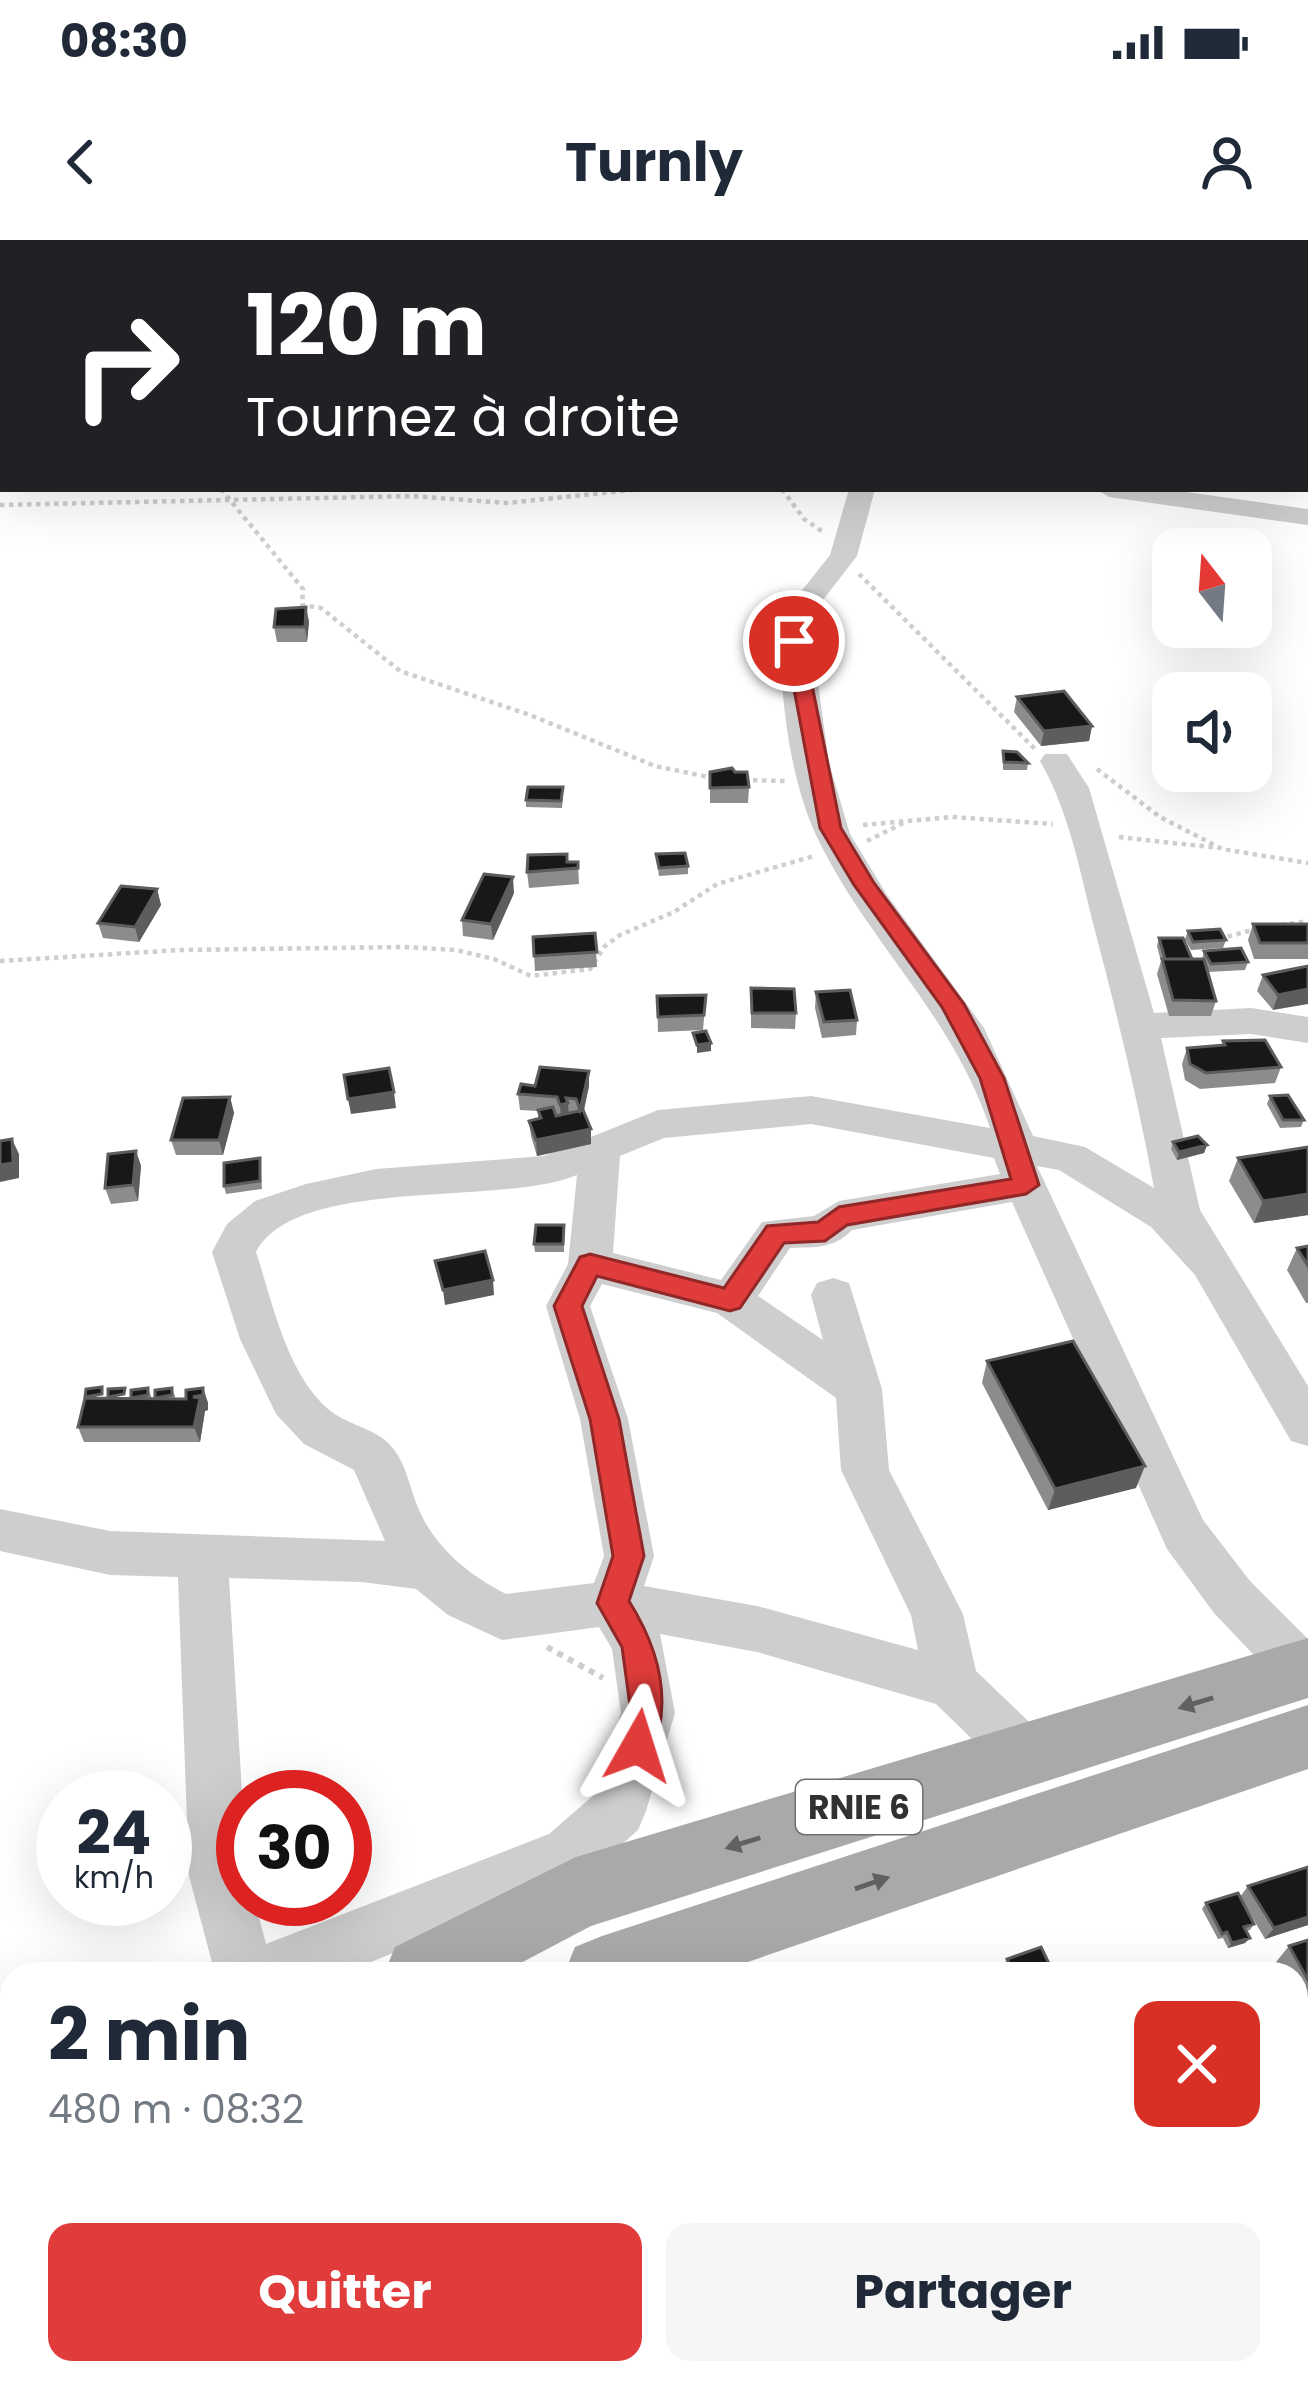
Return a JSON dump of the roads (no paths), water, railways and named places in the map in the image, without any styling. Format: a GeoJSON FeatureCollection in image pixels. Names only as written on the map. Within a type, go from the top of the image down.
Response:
{"type":"FeatureCollection","features":[{"type":"Feature","properties":{"kind":"main road","name":"RNIE 6"},"geometry":{"type":"LineString","coordinates":[[445,1962],[575,1894],[1026,1755],[1306,1692]]}},
{"type":"Feature","properties":{"kind":"main road","name":"RNIE 6"},"geometry":{"type":"LineString","coordinates":[[632,1962],[1306,1692]]}},
{"type":"Feature","properties":{"kind":"street"},"geometry":{"type":"LineString","coordinates":[[861,492],[843,556],[802,608],[795,626],[819,784],[836,839],[952,1004],[992,1078],[1022,1165],[1185,1534],[1306,1692]]}},
{"type":"Feature","properties":{"kind":"street"},"geometry":{"type":"LineString","coordinates":[[1130,492],[1308,517]]}},
{"type":"Feature","properties":{"kind":"street"},"geometry":{"type":"LineString","coordinates":[[1055,761],[1072,788],[1093,854],[1156,1094],[1179,1211],[1308,1427]]}},
{"type":"Feature","properties":{"kind":"street"},"geometry":{"type":"LineString","coordinates":[[1138,1026],[1251,1021],[1308,1030]]}},
{"type":"Feature","properties":{"kind":"street"},"geometry":{"type":"LineString","coordinates":[[992,1078],[1070,1156],[1166,1216],[1210,1263]]}},
{"type":"Feature","properties":{"kind":"street"},"geometry":{"type":"LineString","coordinates":[[1022,1165],[812,1110],[658,1124],[549,1170],[376,1184],[321,1195],[270,1212],[242,1235],[234,1252],[279,1375],[306,1418],[326,1435],[371,1456],[382,1472],[396,1516],[428,1569],[466,1599],[502,1617],[612,1603],[757,1629],[952,1684],[1026,1755]]}},
{"type":"Feature","properties":{"kind":"street"},"geometry":{"type":"LineString","coordinates":[[600,1151],[590,1264],[568,1306],[604,1419],[629,1556],[612,1603]]}},
{"type":"Feature","properties":{"kind":"street"},"geometry":{"type":"LineString","coordinates":[[730,1300],[777,1233],[825,1232],[839,1216],[1070,1156]]}},
{"type":"Feature","properties":{"kind":"street"},"geometry":{"type":"LineString","coordinates":[[590,1264],[730,1300],[859,1389]]}},
{"type":"Feature","properties":{"kind":"street"},"geometry":{"type":"LineString","coordinates":[[833,1295],[859,1389],[865,1470],[938,1614],[952,1684]]}},
{"type":"Feature","properties":{"kind":"street"},"geometry":{"type":"LineString","coordinates":[[0,1530],[110,1553],[362,1560],[428,1569]]}},
{"type":"Feature","properties":{"kind":"street"},"geometry":{"type":"LineString","coordinates":[[203,1559],[218,1876],[242,1962]]}},
{"type":"Feature","properties":{"kind":"street"},"geometry":{"type":"LineString","coordinates":[[296,1962],[569,1854],[618,1811],[647,1713],[638,1644],[612,1603]]}}]}
